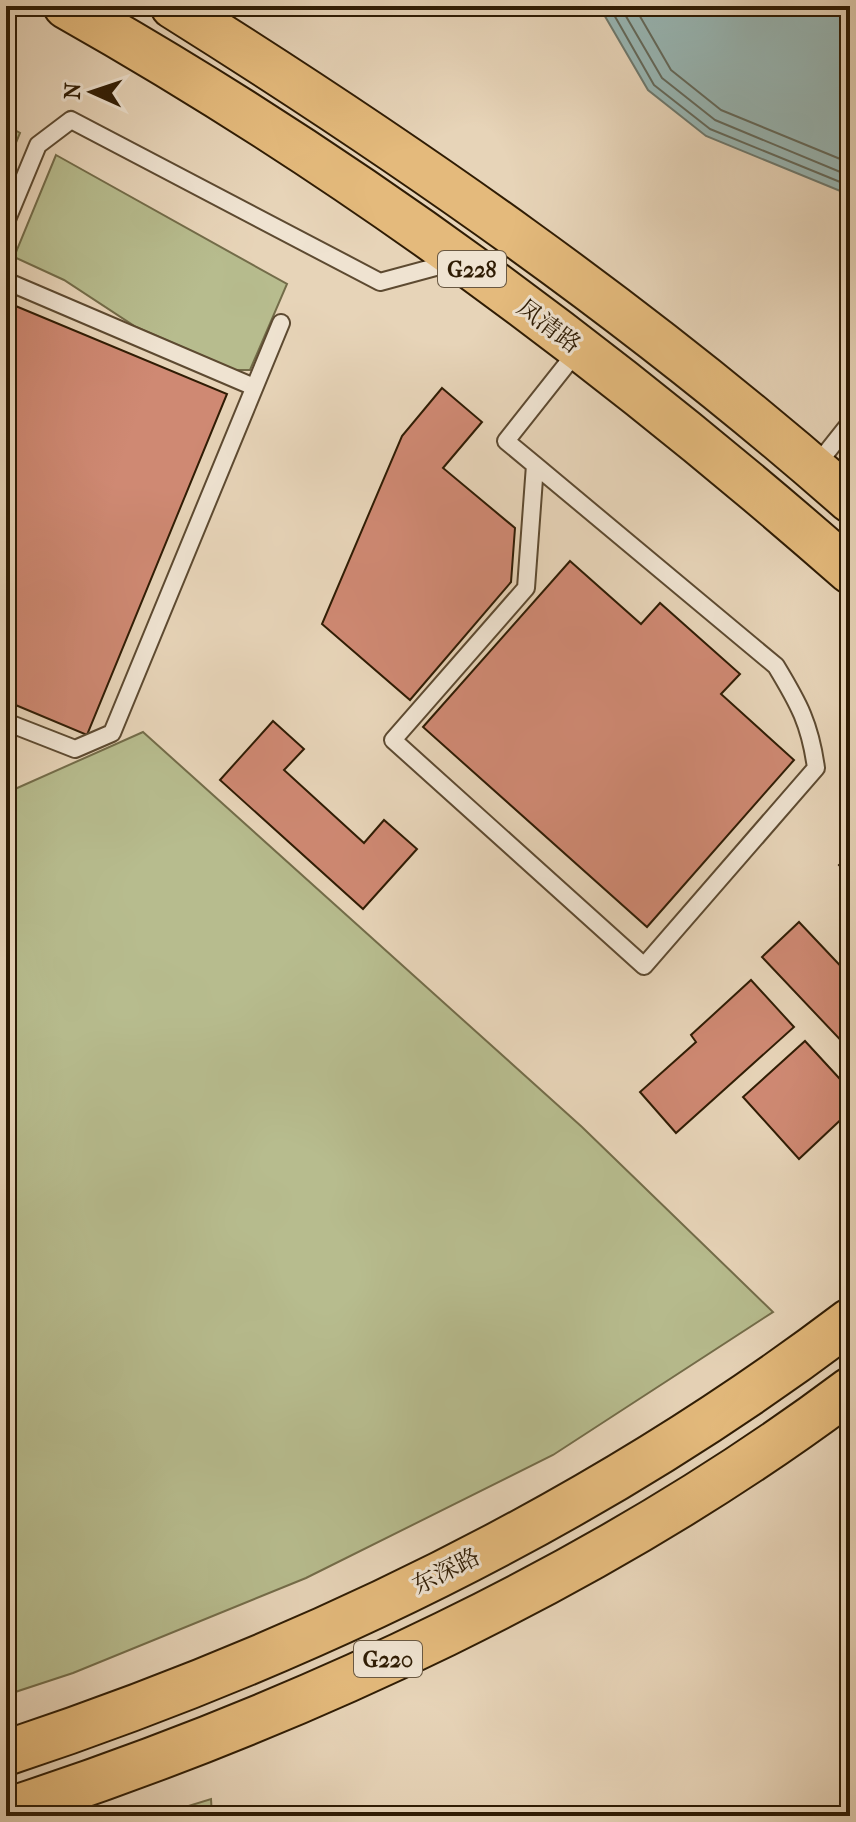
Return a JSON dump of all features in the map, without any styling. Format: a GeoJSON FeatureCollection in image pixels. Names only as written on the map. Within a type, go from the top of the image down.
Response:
{"type":"FeatureCollection","features":[{"type":"Feature","properties":{"kind":"highway","name":"凤清路"},"geometry":{"type":"LineString","coordinates":[[66,6],[230,104],[460,261],[694,438],[850,571]]}},
{"type":"Feature","properties":{"kind":"highway","name":"G228"},"geometry":{"type":"LineString","coordinates":[[173,6],[450,188],[637,326],[850,500]]}},
{"type":"Feature","properties":{"kind":"highway","name":"东深路"},"geometry":{"type":"LineString","coordinates":[[6,1753],[162,1696],[392,1598],[518,1533],[613,1479],[720,1413],[850,1321]]}},
{"type":"Feature","properties":{"kind":"highway","name":"G220"},"geometry":{"type":"LineString","coordinates":[[6,1811],[180,1749],[298,1701],[529,1591],[749,1461],[850,1390]]}},
{"type":"Feature","properties":{"kind":"lane"},"geometry":{"type":"LineString","coordinates":[[6,222],[38,145],[71,120],[380,282],[460,261]]}},
{"type":"Feature","properties":{"kind":"lane"},"geometry":{"type":"LineString","coordinates":[[6,281],[254,387]]}},
{"type":"Feature","properties":{"kind":"lane"},"geometry":{"type":"LineString","coordinates":[[6,722],[75,749],[112,733],[281,323]]}},
{"type":"Feature","properties":{"kind":"lane"},"geometry":{"type":"LineString","coordinates":[[535,465],[526,588],[393,740],[644,966],[816,768],[812,735],[798,701],[776,666],[535,465],[506,441],[579,349]]}},
{"type":"Feature","properties":{"kind":"lane"},"geometry":{"type":"LineString","coordinates":[[814,468],[850,423]]}},
{"type":"Feature","properties":{"kind":"green space"},"geometry":{"type":"Polygon","coordinates":[[[6,125],[20,133],[6,167],[6,125]]]}},
{"type":"Feature","properties":{"kind":"green space"},"geometry":{"type":"Polygon","coordinates":[[[56,155],[287,284],[250,370],[235,370],[136,327],[64,280],[14,257],[56,155]]]}},
{"type":"Feature","properties":{"kind":"green space"},"geometry":{"type":"Polygon","coordinates":[[[143,732],[582,1127],[773,1312],[553,1455],[306,1578],[73,1673],[6,1695],[6,793],[143,732]]]}},
{"type":"Feature","properties":{"kind":"green space"},"geometry":{"type":"Polygon","coordinates":[[[211,1799],[212,1816],[156,1816],[211,1799]]]}},
{"type":"Feature","properties":{"kind":"water"},"geometry":{"type":"Polygon","coordinates":[[[599,6],[850,6],[850,195],[706,136],[648,90],[599,6]]]}},
{"type":"Feature","properties":{"kind":"building"},"geometry":{"type":"Polygon","coordinates":[[[6,302],[227,394],[87,735],[6,701],[6,302]]]}},
{"type":"Feature","properties":{"kind":"building"},"geometry":{"type":"Polygon","coordinates":[[[442,388],[482,422],[443,468],[515,528],[511,582],[410,700],[322,624],[402,436],[442,388]]]}},
{"type":"Feature","properties":{"kind":"building"},"geometry":{"type":"Polygon","coordinates":[[[570,561],[641,624],[660,603],[740,674],[721,694],[794,760],[647,927],[423,727],[570,561]]]}},
{"type":"Feature","properties":{"kind":"building"},"geometry":{"type":"Polygon","coordinates":[[[273,721],[304,749],[284,770],[364,843],[384,820],[417,849],[363,909],[220,780],[273,721]]]}},
{"type":"Feature","properties":{"kind":"building"},"geometry":{"type":"Polygon","coordinates":[[[850,855],[850,877],[839,865],[850,855]]]}},
{"type":"Feature","properties":{"kind":"building"},"geometry":{"type":"Polygon","coordinates":[[[799,922],[850,976],[850,1050],[762,957],[799,922]]]}},
{"type":"Feature","properties":{"kind":"building"},"geometry":{"type":"Polygon","coordinates":[[[751,980],[794,1027],[676,1133],[640,1092],[696,1042],[691,1035],[751,980]]]}},
{"type":"Feature","properties":{"kind":"building"},"geometry":{"type":"Polygon","coordinates":[[[805,1041],[850,1090],[850,1111],[799,1159],[743,1097],[805,1041]]]}}]}
